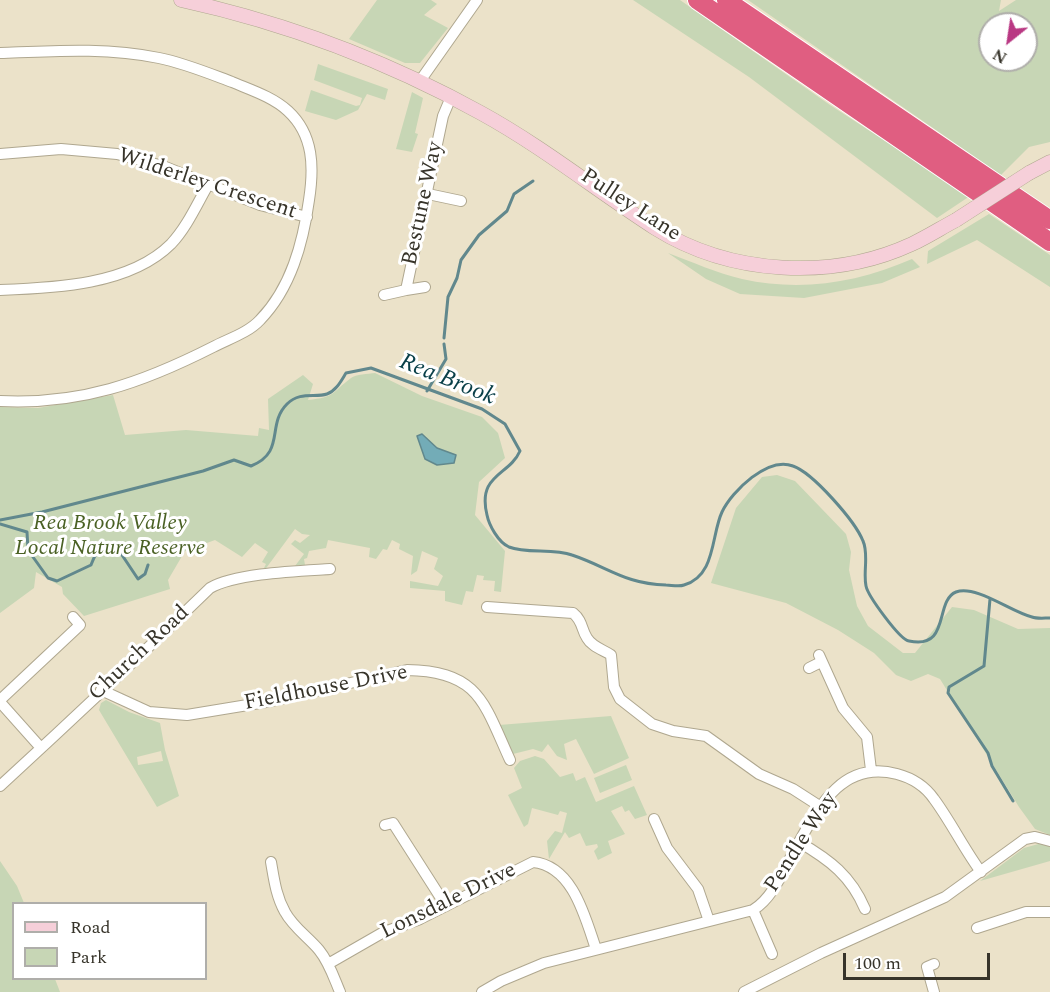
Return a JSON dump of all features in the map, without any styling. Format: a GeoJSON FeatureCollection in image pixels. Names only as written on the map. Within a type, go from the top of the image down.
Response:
{"type":"FeatureCollection","features":[{"type":"Feature","properties":{"kind":"highway"},"geometry":{"type":"LineString","coordinates":[[697,0],[1050,242]]}},
{"type":"Feature","properties":{"kind":"highway"},"geometry":{"type":"LineString","coordinates":[[726,0],[1050,220]]}},
{"type":"Feature","properties":{"kind":"street","name":"Pulley Lane"},"geometry":{"type":"LineString","coordinates":[[181,0],[283,28],[368,58],[420,81],[548,152],[657,229],[703,251],[734,261],[762,266],[814,268],[849,263],[911,244],[956,220],[1050,162]]}},
{"type":"Feature","properties":{"kind":"street"},"geometry":{"type":"LineString","coordinates":[[420,81],[477,0]]}},
{"type":"Feature","properties":{"kind":"street"},"geometry":{"type":"LineString","coordinates":[[0,53],[111,51],[183,64],[273,100],[289,112],[306,135],[313,166],[307,217],[300,246],[288,277],[275,300],[254,326],[189,358],[104,393],[34,403],[0,401]]}},
{"type":"Feature","properties":{"kind":"street","name":"Bestune Way"},"geometry":{"type":"LineString","coordinates":[[384,295],[406,290],[443,116],[451,97]]}},
{"type":"Feature","properties":{"kind":"street","name":"Wilderley Crescent"},"geometry":{"type":"LineString","coordinates":[[0,154],[61,149],[117,154],[163,166],[260,205],[307,217]]}},
{"type":"Feature","properties":{"kind":"street"},"geometry":{"type":"LineString","coordinates":[[0,290],[80,282],[142,265],[163,251],[180,234],[208,185]]}},
{"type":"Feature","properties":{"kind":"street"},"geometry":{"type":"LineString","coordinates":[[428,194],[461,201]]}},
{"type":"Feature","properties":{"kind":"street"},"geometry":{"type":"LineString","coordinates":[[406,290],[425,287]]}},
{"type":"Feature","properties":{"kind":"street","name":"Church Road"},"geometry":{"type":"LineString","coordinates":[[0,786],[218,583],[303,570],[330,569]]}},
{"type":"Feature","properties":{"kind":"street"},"geometry":{"type":"LineString","coordinates":[[487,607],[573,613],[580,618],[586,638],[611,655],[614,687],[620,699],[652,724],[673,731],[706,736],[759,774],[793,789],[820,807]]}},
{"type":"Feature","properties":{"kind":"street"},"geometry":{"type":"LineString","coordinates":[[41,748],[0,701],[80,625],[73,617]]}},
{"type":"Feature","properties":{"kind":"street"},"geometry":{"type":"LineString","coordinates":[[809,668],[820,659],[843,708],[867,737],[871,770],[906,776],[921,785],[933,798],[981,872]]}},
{"type":"Feature","properties":{"kind":"street","name":"Fieldhouse Drive"},"geometry":{"type":"LineString","coordinates":[[101,690],[149,712],[187,715],[272,701],[407,670],[426,670],[448,675],[476,690],[510,760]]}},
{"type":"Feature","properties":{"kind":"street","name":"Pendle Way"},"geometry":{"type":"LineString","coordinates":[[482,992],[501,981],[544,963],[753,910],[768,897],[820,807],[835,788],[854,776],[871,770]]}},
{"type":"Feature","properties":{"kind":"street"},"geometry":{"type":"LineString","coordinates":[[654,819],[666,832],[667,848],[694,883],[709,921]]}},
{"type":"Feature","properties":{"kind":"street"},"geometry":{"type":"LineString","coordinates":[[393,822],[446,906]]}},
{"type":"Feature","properties":{"kind":"street"},"geometry":{"type":"LineString","coordinates":[[744,992],[820,953],[916,912],[945,897],[1025,839],[1035,837],[1050,841]]}},
{"type":"Feature","properties":{"kind":"street"},"geometry":{"type":"LineString","coordinates":[[799,842],[841,870],[862,890],[865,909]]}},
{"type":"Feature","properties":{"kind":"street"},"geometry":{"type":"LineString","coordinates":[[271,862],[279,880],[285,913],[328,964],[340,992]]}},
{"type":"Feature","properties":{"kind":"street","name":"Lonsdale Drive"},"geometry":{"type":"LineString","coordinates":[[328,964],[382,933],[446,906],[534,862],[552,866],[564,877],[582,910],[596,949]]}},
{"type":"Feature","properties":{"kind":"street","name":"Pendle Way"},"geometry":{"type":"LineString","coordinates":[[753,910],[772,946]]}},
{"type":"Feature","properties":{"kind":"street"},"geometry":{"type":"LineString","coordinates":[[982,924],[1026,912],[1050,912]]}},
{"type":"Feature","properties":{"kind":"street"},"geometry":{"type":"LineString","coordinates":[[926,966],[934,992]]}},
{"type":"Feature","properties":{"kind":"green space"},"geometry":{"type":"Polygon","coordinates":[[[377,0],[431,0],[437,4],[424,15],[448,28],[420,63],[405,63],[349,39],[377,0]]]}},
{"type":"Feature","properties":{"kind":"green space"},"geometry":{"type":"Polygon","coordinates":[[[633,0],[680,0],[830,105],[970,196],[937,218],[749,77],[633,0]]]}},
{"type":"Feature","properties":{"kind":"green space"},"geometry":{"type":"Polygon","coordinates":[[[748,0],[1001,0],[999,11],[1016,0],[1050,0],[1050,142],[1029,147],[1001,175],[748,0]]]}},
{"type":"Feature","properties":{"kind":"green space"},"geometry":{"type":"Polygon","coordinates":[[[318,64],[388,89],[385,100],[367,94],[358,110],[336,120],[305,111],[311,90],[356,106],[360,105],[362,98],[314,80],[318,64]]]}},
{"type":"Feature","properties":{"kind":"green space"},"geometry":{"type":"Polygon","coordinates":[[[412,92],[423,98],[415,133],[418,134],[412,152],[396,149],[412,92]]]}},
{"type":"Feature","properties":{"kind":"green space"},"geometry":{"type":"Polygon","coordinates":[[[989,214],[1050,255],[1050,287],[977,240],[927,264],[928,251],[989,214]]]}},
{"type":"Feature","properties":{"kind":"green space"},"geometry":{"type":"Polygon","coordinates":[[[668,253],[733,277],[786,285],[807,285],[850,279],[912,259],[920,267],[882,283],[804,298],[740,294],[706,279],[668,253]]]}},
{"type":"Feature","properties":{"kind":"green space","name":"Rea Brook Valley Local Nature Reserve"},"geometry":{"type":"Polygon","coordinates":[[[375,373],[422,396],[482,417],[498,433],[505,458],[479,482],[475,515],[505,551],[501,592],[494,591],[495,581],[483,580],[484,576],[477,575],[473,592],[466,591],[462,605],[445,601],[445,591],[410,588],[410,581],[438,586],[443,576],[434,569],[438,558],[422,551],[417,571],[411,575],[413,556],[399,549],[400,544],[392,540],[387,550],[383,549],[376,559],[369,557],[370,548],[328,540],[326,548],[309,551],[307,558],[304,559],[305,565],[295,566],[304,554],[291,544],[295,540],[300,543],[310,535],[302,534],[295,529],[262,572],[266,564],[262,562],[268,552],[255,543],[242,557],[215,540],[185,551],[168,580],[170,589],[84,616],[63,594],[62,587],[36,572],[34,588],[0,613],[0,407],[38,408],[113,395],[125,435],[186,430],[258,436],[259,428],[269,430],[268,399],[303,375],[313,384],[308,400],[329,396],[353,377],[375,373]]]}},
{"type":"Feature","properties":{"kind":"green space"},"geometry":{"type":"Polygon","coordinates":[[[777,475],[795,481],[846,534],[851,552],[849,570],[857,606],[868,626],[903,653],[915,653],[952,607],[974,610],[1018,629],[1050,628],[1050,835],[1035,829],[1019,807],[940,679],[928,674],[911,681],[896,675],[874,653],[838,630],[786,603],[711,583],[736,508],[762,477],[777,475]]]}},
{"type":"Feature","properties":{"kind":"green space"},"geometry":{"type":"Polygon","coordinates":[[[106,700],[129,712],[160,723],[165,750],[179,796],[157,807],[99,710],[101,703],[106,700]],[[161,751],[137,757],[138,765],[163,761],[161,751]]]}},
{"type":"Feature","properties":{"kind":"green space"},"geometry":{"type":"Polygon","coordinates":[[[611,716],[629,758],[594,774],[576,739],[564,744],[567,760],[557,756],[548,744],[542,752],[533,749],[513,754],[499,725],[611,716]]]}},
{"type":"Feature","properties":{"kind":"green space"},"geometry":{"type":"Polygon","coordinates":[[[535,756],[544,759],[560,777],[573,773],[576,781],[585,777],[596,802],[634,786],[647,815],[635,819],[629,810],[625,812],[622,806],[611,811],[625,834],[608,841],[612,853],[598,860],[594,851],[598,847],[597,844],[586,846],[580,833],[569,838],[565,832],[549,859],[547,841],[555,831],[562,833],[567,813],[560,811],[558,815],[532,808],[528,824],[524,827],[508,795],[522,788],[514,768],[520,761],[535,756]]]}},
{"type":"Feature","properties":{"kind":"green space"},"geometry":{"type":"Polygon","coordinates":[[[626,765],[632,780],[600,793],[594,778],[626,765]]]}},
{"type":"Feature","properties":{"kind":"green space"},"geometry":{"type":"Polygon","coordinates":[[[1042,843],[1050,844],[1050,861],[980,881],[1024,848],[1042,843]]]}},
{"type":"Feature","properties":{"kind":"green space"},"geometry":{"type":"Polygon","coordinates":[[[0,861],[17,886],[24,902],[12,902],[12,980],[55,980],[60,992],[0,992],[0,861]]]}},
{"type":"Feature","properties":{"kind":"water"},"geometry":{"type":"Polygon","coordinates":[[[422,434],[437,448],[456,455],[454,463],[437,465],[425,459],[417,436],[422,434]]]}},
{"type":"Feature","properties":{"kind":"waterway"},"geometry":{"type":"LineString","coordinates":[[444,338],[448,297],[457,278],[461,260],[479,235],[507,211],[514,194],[533,181]]}},
{"type":"Feature","properties":{"kind":"waterway"},"geometry":{"type":"LineString","coordinates":[[427,391],[446,359],[444,344]]}},
{"type":"Feature","properties":{"kind":"waterway","name":"Rea Brook"},"geometry":{"type":"LineString","coordinates":[[0,520],[42,512],[203,471],[234,460],[251,466],[262,460],[268,453],[272,446],[277,421],[287,404],[302,396],[330,393],[346,373],[371,368],[482,409],[505,424],[520,451],[509,466],[490,483],[486,491],[485,502],[492,528],[501,541],[509,547],[565,553],[639,582],[684,585],[702,573],[711,554],[722,512],[734,495],[752,477],[773,466],[783,464],[793,466],[811,478],[859,532],[865,546],[865,581],[868,591],[885,617],[905,639],[922,642],[931,638],[937,632],[949,597],[956,592],[974,592],[1024,614],[1036,618],[1050,618]]}},
{"type":"Feature","properties":{"kind":"waterway"},"geometry":{"type":"LineString","coordinates":[[0,524],[27,532],[28,550],[48,578],[57,581],[91,565],[99,549],[106,546],[116,546],[138,579],[145,574],[148,565]]}},
{"type":"Feature","properties":{"kind":"waterway"},"geometry":{"type":"LineString","coordinates":[[990,599],[984,666],[949,687],[948,693],[988,753],[992,766],[1013,801]]}}]}
